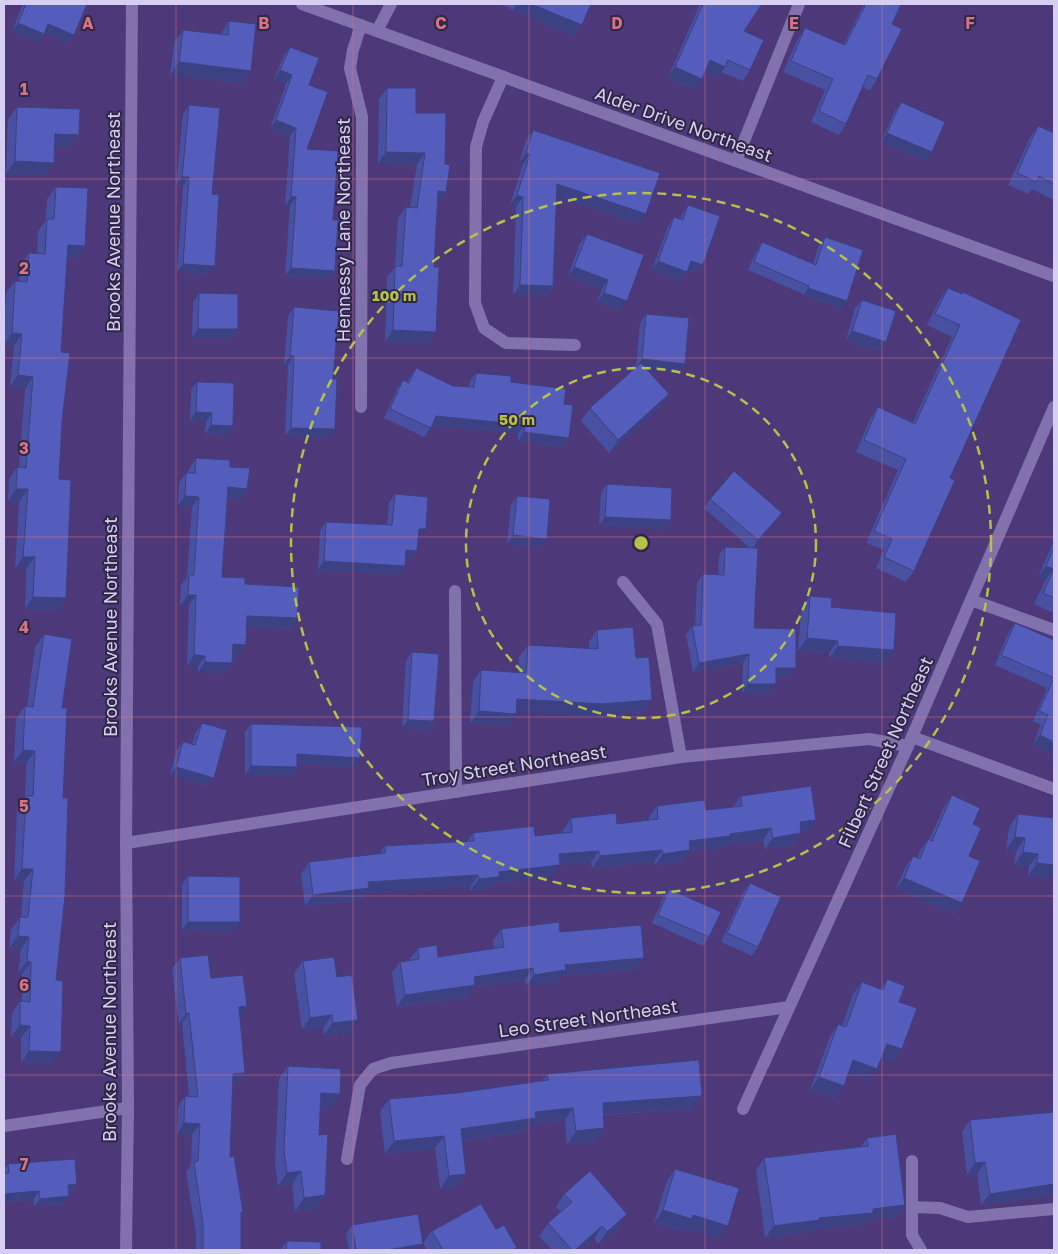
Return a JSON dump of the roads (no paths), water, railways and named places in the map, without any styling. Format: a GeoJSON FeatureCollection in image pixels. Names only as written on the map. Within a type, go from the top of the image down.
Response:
{"type":"FeatureCollection","features":[{"type":"Feature","properties":{"kind":"street","name":"Brooks Avenue Northeast"},"geometry":{"type":"LineString","coordinates":[[126,1250],[128,1108],[126,843],[132,4]]}},
{"type":"Feature","properties":{"kind":"street","name":"Alder Drive Northeast"},"geometry":{"type":"LineString","coordinates":[[302,4],[1054,276]]}},
{"type":"Feature","properties":{"kind":"street"},"geometry":{"type":"LineString","coordinates":[[377,30],[392,4]]}},
{"type":"Feature","properties":{"kind":"street"},"geometry":{"type":"LineString","coordinates":[[736,161],[799,4]]}},
{"type":"Feature","properties":{"kind":"street","name":"Hennessy Lane Northeast"},"geometry":{"type":"LineString","coordinates":[[360,407],[362,117],[350,68],[353,50],[361,25]]}},
{"type":"Feature","properties":{"kind":"street"},"geometry":{"type":"LineString","coordinates":[[503,77],[483,122],[476,147],[475,302],[484,328],[506,343],[575,345]]}},
{"type":"Feature","properties":{"kind":"street","name":"Filbert Street Northeast"},"geometry":{"type":"LineString","coordinates":[[743,1109],[910,742],[1054,407]]}},
{"type":"Feature","properties":{"kind":"street"},"geometry":{"type":"LineString","coordinates":[[623,582],[657,624],[681,757]]}},
{"type":"Feature","properties":{"kind":"street"},"geometry":{"type":"LineString","coordinates":[[455,591],[456,792]]}},
{"type":"Feature","properties":{"kind":"street"},"geometry":{"type":"LineString","coordinates":[[971,600],[1054,630]]}},
{"type":"Feature","properties":{"kind":"street","name":"Troy Street Northeast"},"geometry":{"type":"LineString","coordinates":[[126,843],[681,757],[869,739],[910,742],[1054,789]]}},
{"type":"Feature","properties":{"kind":"street","name":"Leo Street Northeast"},"geometry":{"type":"LineString","coordinates":[[347,1159],[360,1085],[373,1069],[391,1064],[789,1008]]}},
{"type":"Feature","properties":{"kind":"street"},"geometry":{"type":"LineString","coordinates":[[4,1126],[128,1108]]}},
{"type":"Feature","properties":{"kind":"street"},"geometry":{"type":"LineString","coordinates":[[912,1161],[912,1235],[921,1250]]}},
{"type":"Feature","properties":{"kind":"street"},"geometry":{"type":"LineString","coordinates":[[913,1207],[940,1208],[968,1217],[1054,1209]]}}]}
